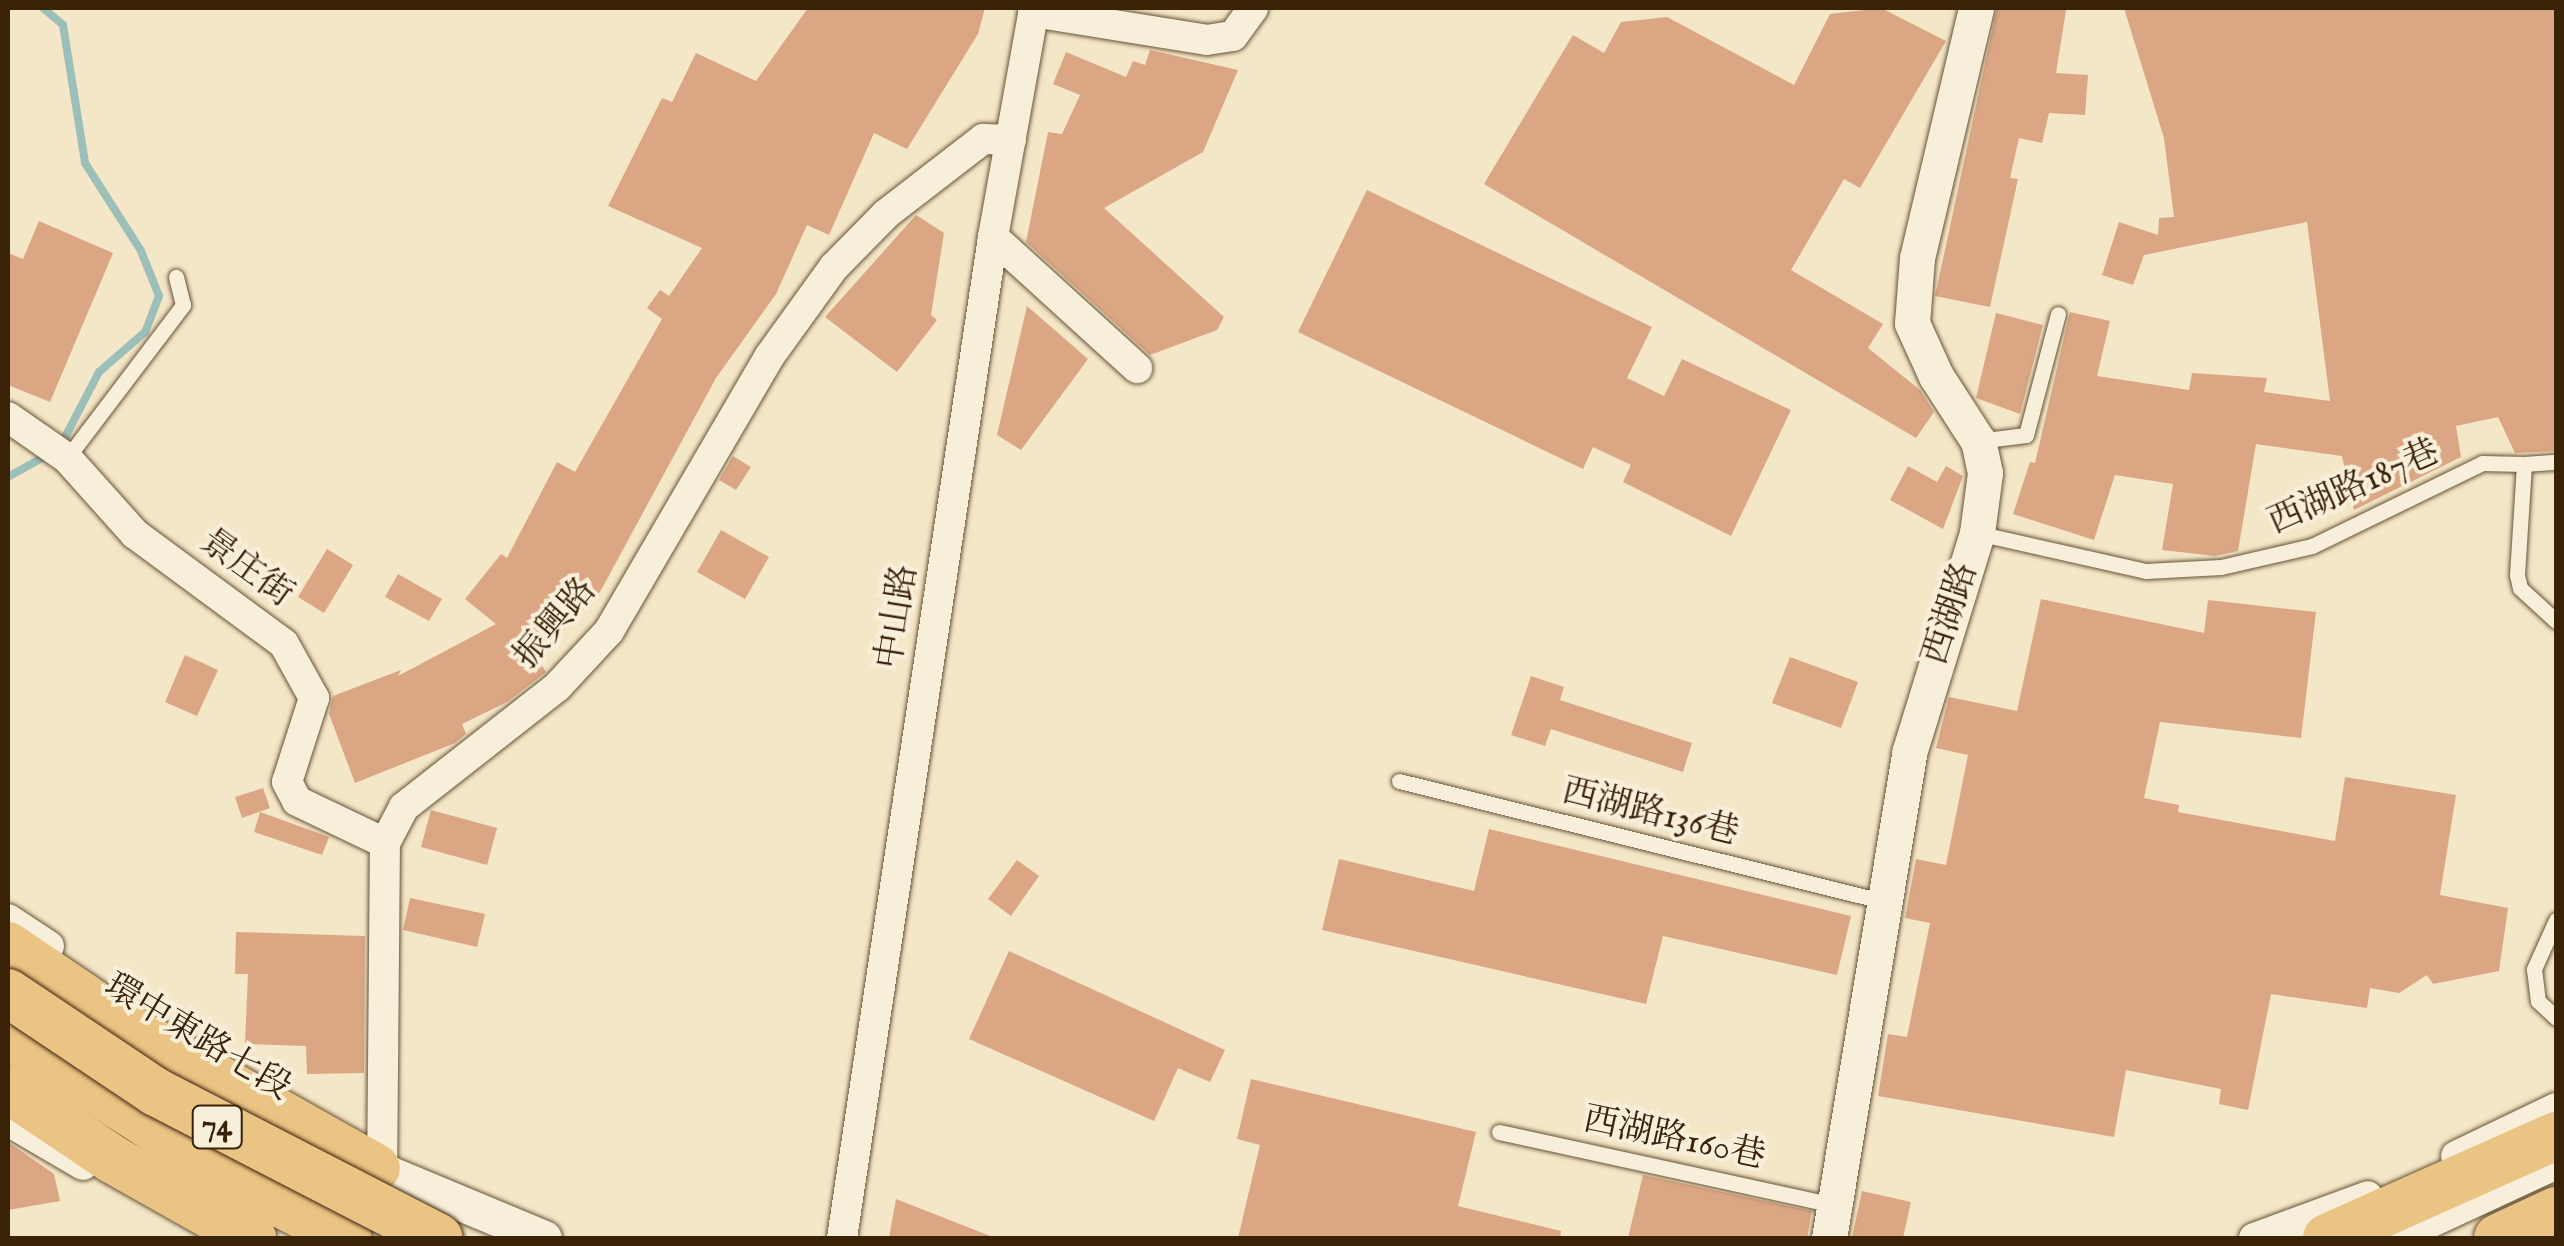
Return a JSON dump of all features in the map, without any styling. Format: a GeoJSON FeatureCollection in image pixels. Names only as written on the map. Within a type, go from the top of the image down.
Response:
{"type":"FeatureCollection","features":[{"type":"Feature","properties":{"kind":"highway"},"geometry":{"type":"LineString","coordinates":[[8,946],[164,1048],[380,1170]]}},
{"type":"Feature","properties":{"kind":"highway","name":"74"},"geometry":{"type":"LineString","coordinates":[[8,994],[156,1092],[440,1238]]}},
{"type":"Feature","properties":{"kind":"highway","name":"74"},"geometry":{"type":"LineString","coordinates":[[8,1035],[241,1183],[348,1238]]}},
{"type":"Feature","properties":{"kind":"highway"},"geometry":{"type":"LineString","coordinates":[[8,1089],[112,1160],[252,1238]]}},
{"type":"Feature","properties":{"kind":"highway"},"geometry":{"type":"LineString","coordinates":[[2327,1238],[2556,1136]]}},
{"type":"Feature","properties":{"kind":"highway"},"geometry":{"type":"LineString","coordinates":[[2411,1238],[2556,1172]]}},
{"type":"Feature","properties":{"kind":"highway"},"geometry":{"type":"LineString","coordinates":[[2498,1238],[2556,1210]]}},
{"type":"Feature","properties":{"kind":"street"},"geometry":{"type":"LineString","coordinates":[[1034,10],[1207,40],[1232,36],[1253,8]]}},
{"type":"Feature","properties":{"kind":"street","name":"西湖路"},"geometry":{"type":"LineString","coordinates":[[1832,1222],[1909,753],[1977,533],[1986,472],[1978,440],[1936,376],[1912,323],[1917,258],[1976,8]]}},
{"type":"Feature","properties":{"kind":"street","name":"中山路"},"geometry":{"type":"LineString","coordinates":[[842,1238],[993,237],[1034,10]]}},
{"type":"Feature","properties":{"kind":"street","name":"振興路"},"geometry":{"type":"LineString","coordinates":[[385,842],[404,807],[558,687],[609,630],[769,357],[834,267],[886,214],[983,139],[1011,140]]}},
{"type":"Feature","properties":{"kind":"street"},"geometry":{"type":"LineString","coordinates":[[993,237],[1137,368]]}},
{"type":"Feature","properties":{"kind":"street","name":"景庄街"},"geometry":{"type":"LineString","coordinates":[[8,417],[67,458],[134,534],[284,644],[314,698],[286,782],[297,800],[385,842]]}},
{"type":"Feature","properties":{"kind":"street"},"geometry":{"type":"LineString","coordinates":[[365,1238],[380,1170],[385,842]]}},
{"type":"Feature","properties":{"kind":"street","name":"環中東路七段"},"geometry":{"type":"LineString","coordinates":[[8,919],[150,1014],[331,1118],[380,1170],[544,1238]]}},
{"type":"Feature","properties":{"kind":"street","name":"環中東路七段"},"geometry":{"type":"LineString","coordinates":[[8,982],[164,1085],[269,1142],[342,1175],[380,1170]]}},
{"type":"Feature","properties":{"kind":"street"},"geometry":{"type":"LineString","coordinates":[[8,1052],[230,1194],[276,1238]]}},
{"type":"Feature","properties":{"kind":"street"},"geometry":{"type":"LineString","coordinates":[[2254,1238],[2395,1185],[2556,1108]]}},
{"type":"Feature","properties":{"kind":"street"},"geometry":{"type":"LineString","coordinates":[[8,1121],[214,1238]]}},
{"type":"Feature","properties":{"kind":"street"},"geometry":{"type":"LineString","coordinates":[[2390,1238],[2556,1162]]}},
{"type":"Feature","properties":{"kind":"lane"},"geometry":{"type":"LineString","coordinates":[[67,458],[183,304],[176,277]]}},
{"type":"Feature","properties":{"kind":"lane"},"geometry":{"type":"LineString","coordinates":[[1978,440],[2026,435],[2058,314]]}},
{"type":"Feature","properties":{"kind":"lane","name":"西湖路187巷"},"geometry":{"type":"LineString","coordinates":[[1977,533],[2146,571],[2236,565],[2312,546],[2482,463],[2556,462]]}},
{"type":"Feature","properties":{"kind":"lane"},"geometry":{"type":"LineString","coordinates":[[2524,464],[2517,575],[2520,588],[2556,620]]}},
{"type":"Feature","properties":{"kind":"lane","name":"西湖路136巷"},"geometry":{"type":"LineString","coordinates":[[1399,781],[1886,902]]}},
{"type":"Feature","properties":{"kind":"lane"},"geometry":{"type":"LineString","coordinates":[[2556,920],[2534,969],[2538,1001],[2556,1018]]}},
{"type":"Feature","properties":{"kind":"lane","name":"西湖路160巷"},"geometry":{"type":"LineString","coordinates":[[1500,1132],[1832,1222]]}},
{"type":"Feature","properties":{"kind":"building"},"geometry":{"type":"Polygon","coordinates":[[[808,8],[985,8],[978,34],[907,149],[874,133],[829,235],[807,225],[776,294],[716,378],[600,592],[537,657],[546,672],[507,702],[462,724],[466,734],[455,743],[355,783],[329,714],[333,696],[401,670],[398,676],[496,624],[465,599],[501,554],[507,558],[557,462],[575,472],[662,319],[647,308],[660,290],[669,296],[702,248],[608,206],[662,98],[672,102],[696,53],[756,81],[808,8]]]}},
{"type":"Feature","properties":{"kind":"building"},"geometry":{"type":"Polygon","coordinates":[[[1881,8],[1946,41],[1860,188],[1844,179],[1791,270],[1883,324],[1868,348],[1920,390],[1934,412],[1916,438],[1484,184],[1573,35],[1604,53],[1621,22],[1667,17],[1794,85],[1830,14],[1881,8]]]}},
{"type":"Feature","properties":{"kind":"building"},"geometry":{"type":"Polygon","coordinates":[[[1997,8],[2066,10],[2056,73],[2088,75],[2085,115],[2049,113],[2042,143],[2019,138],[2010,178],[2018,179],[1990,307],[1935,296],[1997,8]]]}},
{"type":"Feature","properties":{"kind":"building"},"geometry":{"type":"Polygon","coordinates":[[[2124,8],[2556,8],[2556,451],[2515,453],[2498,417],[2456,426],[2461,457],[2354,510],[2342,456],[2256,444],[2238,551],[2215,556],[2162,550],[2173,484],[2115,475],[2094,540],[2013,514],[2030,462],[2035,463],[2070,312],[2110,321],[2097,376],[2189,390],[2192,373],[2267,378],[2264,392],[2330,401],[2307,222],[2144,255],[2133,285],[2102,275],[2119,222],[2158,235],[2159,218],[2174,217],[2164,138],[2124,8]]]}},
{"type":"Feature","properties":{"kind":"building"},"geometry":{"type":"Polygon","coordinates":[[[1150,50],[1238,70],[1203,152],[1104,208],[1224,317],[1217,330],[1150,355],[1026,242],[1048,132],[1062,134],[1080,95],[1053,84],[1066,52],[1126,77],[1133,61],[1145,65],[1150,50]]]}},
{"type":"Feature","properties":{"kind":"building"},"geometry":{"type":"Polygon","coordinates":[[[1367,190],[1652,327],[1627,378],[1664,396],[1682,359],[1791,410],[1731,536],[1623,482],[1631,465],[1593,447],[1583,469],[1298,332],[1367,190]]]}},
{"type":"Feature","properties":{"kind":"building"},"geometry":{"type":"Polygon","coordinates":[[[916,215],[944,233],[931,315],[937,320],[897,372],[825,317],[916,215]]]}},
{"type":"Feature","properties":{"kind":"building"},"geometry":{"type":"Polygon","coordinates":[[[39,221],[113,253],[50,402],[8,385],[8,253],[23,259],[39,221]]]}},
{"type":"Feature","properties":{"kind":"building"},"geometry":{"type":"Polygon","coordinates":[[[1027,306],[1088,359],[1021,450],[997,435],[1027,306]]]}},
{"type":"Feature","properties":{"kind":"building"},"geometry":{"type":"Polygon","coordinates":[[[1996,313],[2043,325],[2020,414],[1976,398],[1996,313]]]}},
{"type":"Feature","properties":{"kind":"building"},"geometry":{"type":"Polygon","coordinates":[[[733,456],[751,467],[736,490],[719,480],[733,456]]]}},
{"type":"Feature","properties":{"kind":"building"},"geometry":{"type":"Polygon","coordinates":[[[1908,466],[1937,482],[1946,466],[1963,476],[1943,529],[1890,500],[1908,466]]]}},
{"type":"Feature","properties":{"kind":"building"},"geometry":{"type":"Polygon","coordinates":[[[721,530],[769,557],[745,599],[697,572],[721,530]]]}},
{"type":"Feature","properties":{"kind":"building"},"geometry":{"type":"Polygon","coordinates":[[[327,549],[353,565],[324,613],[298,597],[327,549]]]}},
{"type":"Feature","properties":{"kind":"building"},"geometry":{"type":"Polygon","coordinates":[[[398,574],[442,599],[429,621],[385,597],[398,574]]]}},
{"type":"Feature","properties":{"kind":"building"},"geometry":{"type":"Polygon","coordinates":[[[2041,599],[2204,633],[2208,600],[2316,612],[2301,738],[2160,722],[2144,798],[2179,805],[2178,812],[2335,841],[2345,777],[2456,795],[2440,895],[2508,908],[2499,971],[2433,984],[2427,975],[2399,993],[2370,988],[2367,1008],[2271,994],[2248,1110],[2219,1104],[2221,1089],[2126,1070],[2114,1137],[1878,1096],[1888,1034],[1907,1037],[1930,923],[1905,918],[1916,859],[1946,865],[1968,755],[1936,748],[1949,697],[2017,711],[2041,599]]]}},
{"type":"Feature","properties":{"kind":"building"},"geometry":{"type":"Polygon","coordinates":[[[185,655],[218,670],[197,716],[165,702],[185,655]]]}},
{"type":"Feature","properties":{"kind":"building"},"geometry":{"type":"Polygon","coordinates":[[[1790,657],[1858,682],[1841,728],[1772,703],[1790,657]]]}},
{"type":"Feature","properties":{"kind":"building"},"geometry":{"type":"Polygon","coordinates":[[[1531,676],[1564,687],[1560,700],[1692,743],[1683,772],[1551,729],[1545,746],[1511,735],[1531,676]]]}},
{"type":"Feature","properties":{"kind":"building"},"geometry":{"type":"Polygon","coordinates":[[[263,788],[270,808],[242,818],[235,797],[263,788]]]}},
{"type":"Feature","properties":{"kind":"building"},"geometry":{"type":"Polygon","coordinates":[[[431,810],[497,828],[487,865],[421,847],[431,810]]]}},
{"type":"Feature","properties":{"kind":"building"},"geometry":{"type":"Polygon","coordinates":[[[260,812],[329,837],[322,855],[254,832],[260,812]]]}},
{"type":"Feature","properties":{"kind":"building"},"geometry":{"type":"Polygon","coordinates":[[[1489,829],[1851,916],[1837,975],[1663,936],[1646,1004],[1322,930],[1339,859],[1474,891],[1489,829]]]}},
{"type":"Feature","properties":{"kind":"building"},"geometry":{"type":"Polygon","coordinates":[[[1017,860],[1039,876],[1011,916],[988,899],[1017,860]]]}},
{"type":"Feature","properties":{"kind":"building"},"geometry":{"type":"Polygon","coordinates":[[[410,898],[485,914],[477,947],[403,930],[410,898]]]}},
{"type":"Feature","properties":{"kind":"building"},"geometry":{"type":"Polygon","coordinates":[[[236,932],[365,936],[364,1073],[307,1074],[306,1046],[245,1044],[248,974],[235,974],[236,932]]]}},
{"type":"Feature","properties":{"kind":"building"},"geometry":{"type":"Polygon","coordinates":[[[1009,951],[1225,1050],[1210,1082],[1178,1068],[1154,1121],[969,1039],[1009,951]]]}},
{"type":"Feature","properties":{"kind":"building"},"geometry":{"type":"Polygon","coordinates":[[[1251,1079],[1476,1132],[1458,1206],[1561,1231],[1560,1238],[1238,1238],[1260,1145],[1237,1139],[1251,1079]]]}},
{"type":"Feature","properties":{"kind":"building"},"geometry":{"type":"Polygon","coordinates":[[[8,1142],[54,1174],[60,1201],[8,1210],[8,1142]]]}},
{"type":"Feature","properties":{"kind":"building"},"geometry":{"type":"Polygon","coordinates":[[[1643,1175],[1812,1211],[1807,1238],[1628,1238],[1643,1175]]]}},
{"type":"Feature","properties":{"kind":"building"},"geometry":{"type":"Polygon","coordinates":[[[1862,1191],[1911,1202],[1903,1238],[1852,1238],[1862,1191]]]}},
{"type":"Feature","properties":{"kind":"building"},"geometry":{"type":"Polygon","coordinates":[[[896,1199],[993,1237],[993,1238],[889,1238],[896,1199]]]}},
{"type":"Feature","properties":{"kind":"waterway"},"geometry":{"type":"LineString","coordinates":[[43,8],[63,25],[85,163],[141,251],[159,296],[145,332],[99,372],[62,443]]}},
{"type":"Feature","properties":{"kind":"waterway"},"geometry":{"type":"LineString","coordinates":[[8,477],[47,455]]}}]}
